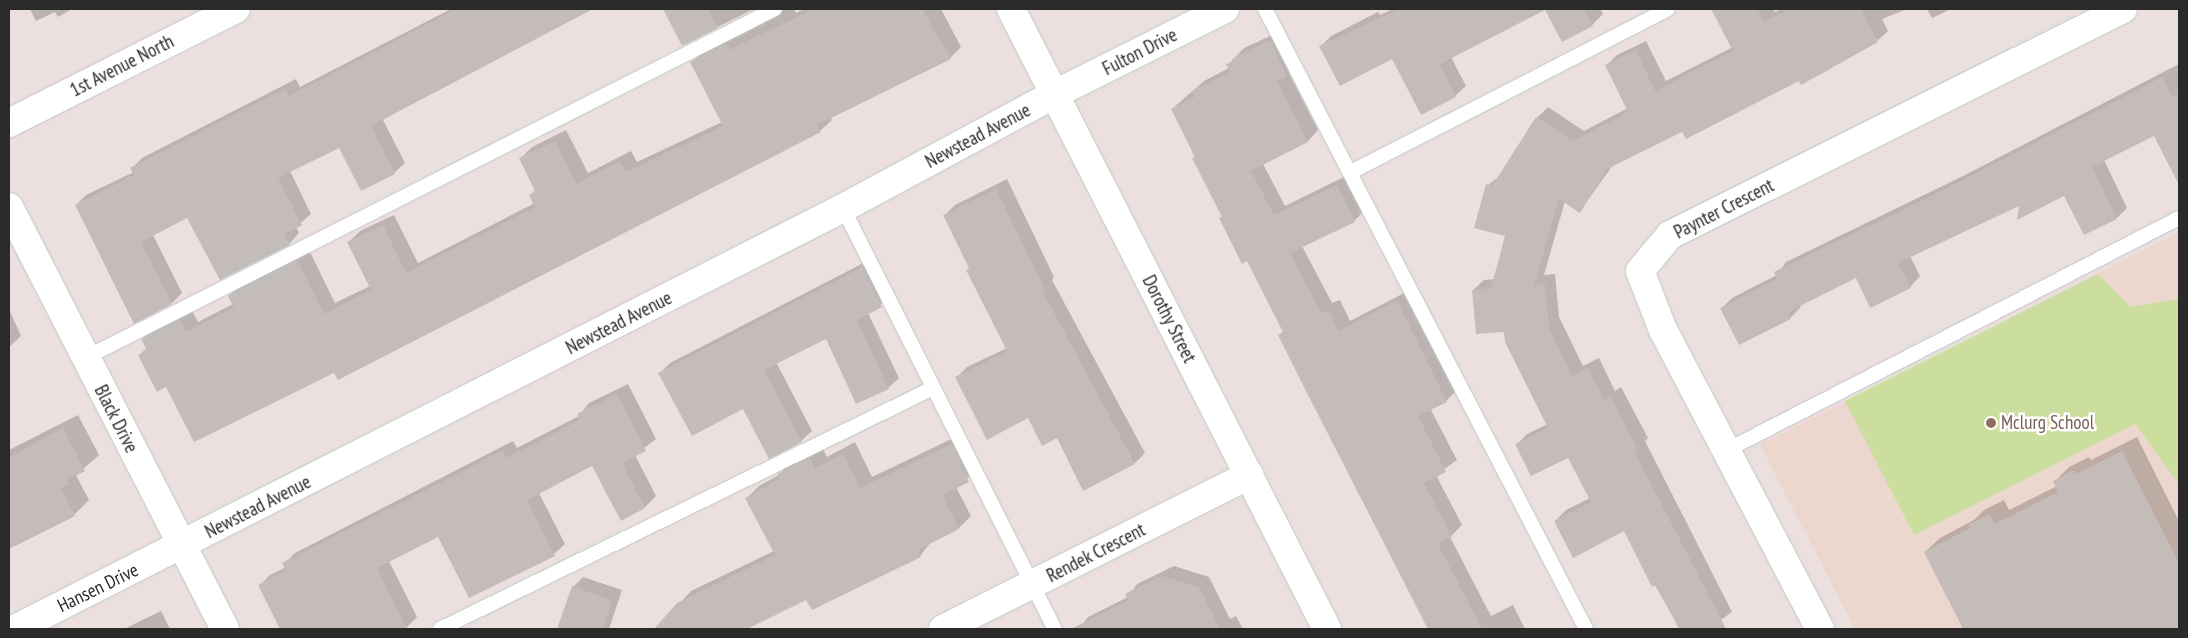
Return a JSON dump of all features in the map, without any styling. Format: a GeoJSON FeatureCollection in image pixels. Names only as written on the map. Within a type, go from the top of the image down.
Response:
{"type":"FeatureCollection","features":[{"type":"Feature","properties":{"kind":"street","name":"1st Avenue North"},"geometry":{"type":"LineString","coordinates":[[9,123],[236,9]]}},
{"type":"Feature","properties":{"kind":"street","name":"Dorothy Street"},"geometry":{"type":"LineString","coordinates":[[1011,9],[1327,629]]}},
{"type":"Feature","properties":{"kind":"street","name":"Fulton Drive"},"geometry":{"type":"LineString","coordinates":[[1055,94],[1225,9]]}},
{"type":"Feature","properties":{"kind":"street","name":"Paynter Crescent"},"geometry":{"type":"LineString","coordinates":[[1820,629],[1664,330],[1640,272],[1670,235],[2123,9]]}},
{"type":"Feature","properties":{"kind":"street","name":"Newstead Avenue"},"geometry":{"type":"LineString","coordinates":[[181,547],[843,208],[1055,94]]}},
{"type":"Feature","properties":{"kind":"street","name":"Black Drive"},"geometry":{"type":"LineString","coordinates":[[9,207],[181,547],[225,629]]}},
{"type":"Feature","properties":{"kind":"street","name":"Rendek Crescent"},"geometry":{"type":"LineString","coordinates":[[943,629],[1249,475]]}},
{"type":"Feature","properties":{"kind":"street","name":"Hansen Drive"},"geometry":{"type":"LineString","coordinates":[[14,629],[181,547]]}},
{"type":"Feature","properties":{"kind":"lane"},"geometry":{"type":"LineString","coordinates":[[85,358],[775,9]]}},
{"type":"Feature","properties":{"kind":"lane"},"geometry":{"type":"LineString","coordinates":[[1265,9],[1586,629]]}},
{"type":"Feature","properties":{"kind":"lane"},"geometry":{"type":"LineString","coordinates":[[1351,172],[1668,9]]}},
{"type":"Feature","properties":{"kind":"lane"},"geometry":{"type":"LineString","coordinates":[[843,208],[1055,629]]}},
{"type":"Feature","properties":{"kind":"lane"},"geometry":{"type":"LineString","coordinates":[[1727,450],[2179,218]]}},
{"type":"Feature","properties":{"kind":"lane"},"geometry":{"type":"LineString","coordinates":[[442,629],[934,388]]}},
{"type":"Feature","properties":{"kind":"shaded area","name":"Mclurg School"},"geometry":{"type":"Polygon","coordinates":[[[2179,232],[2179,629],[1855,629],[1760,445],[2179,232]]]}},
{"type":"Feature","properties":{"kind":"green space"},"geometry":{"type":"Polygon","coordinates":[[[2098,274],[2131,307],[2179,299],[2179,484],[2135,424],[1914,535],[1845,401],[2098,274]]]}},
{"type":"Feature","properties":{"kind":"building"},"geometry":{"type":"Polygon","coordinates":[[[456,9],[593,9],[371,126],[395,174],[361,191],[339,148],[278,178],[302,225],[284,234],[290,245],[220,280],[187,218],[141,242],[172,304],[134,324],[75,205],[134,175],[130,168],[285,89],[289,96],[456,9]]]}},
{"type":"Feature","properties":{"kind":"building"},"geometry":{"type":"Polygon","coordinates":[[[663,9],[708,9],[718,28],[682,46],[663,9]]]}},
{"type":"Feature","properties":{"kind":"building"},"geometry":{"type":"Polygon","coordinates":[[[814,9],[922,9],[951,59],[817,125],[821,132],[338,380],[334,373],[194,442],[166,387],[157,392],[138,355],[147,350],[141,339],[180,320],[186,332],[234,308],[228,296],[297,260],[324,314],[371,290],[347,242],[383,225],[406,273],[535,207],[529,195],[535,191],[519,158],[555,141],[576,184],[620,161],[626,172],[723,126],[690,62],[726,44],[729,50],[814,9]]]}},
{"type":"Feature","properties":{"kind":"building"},"geometry":{"type":"Polygon","coordinates":[[[1400,9],[1584,9],[1593,26],[1562,42],[1545,10],[1440,64],[1456,97],[1421,115],[1392,59],[1340,86],[1319,46],[1400,9]]]}},
{"type":"Feature","properties":{"kind":"building"},"geometry":{"type":"Polygon","coordinates":[[[1711,9],[1757,9],[1764,22],[1789,9],[1861,9],[1878,42],[1801,85],[1799,81],[1686,139],[1682,132],[1607,169],[1580,213],[1559,199],[1534,285],[1545,284],[1549,328],[1572,376],[1588,368],[1604,400],[1611,397],[1638,450],[1634,451],[1726,629],[1679,629],[1656,585],[1652,587],[1624,531],[1573,558],[1554,521],[1591,502],[1568,458],[1531,476],[1515,444],[1548,428],[1505,342],[1504,332],[1476,334],[1472,290],[1491,288],[1505,236],[1474,228],[1486,184],[1492,186],[1536,117],[1573,141],[1628,112],[1605,65],[1636,50],[1655,91],[1733,51],[1711,9]]]}},
{"type":"Feature","properties":{"kind":"building"},"geometry":{"type":"Polygon","coordinates":[[[1270,40],[1287,77],[1277,81],[1308,142],[1251,171],[1274,215],[1337,185],[1355,222],[1290,253],[1321,313],[1328,310],[1339,331],[1397,301],[1447,402],[1418,416],[1446,472],[1424,483],[1452,537],[1438,544],[1482,629],[1428,629],[1278,335],[1283,332],[1247,261],[1242,264],[1219,218],[1222,217],[1192,158],[1195,157],[1171,109],[1195,97],[1192,91],[1230,72],[1226,64],[1233,62],[1232,59],[1270,40]]]}},
{"type":"Feature","properties":{"kind":"building"},"geometry":{"type":"Polygon","coordinates":[[[2162,77],[2172,97],[2179,94],[2179,185],[2154,136],[2092,167],[2117,219],[2084,235],[2064,196],[2017,220],[2019,206],[1898,263],[1911,288],[1870,308],[1856,278],[1788,312],[1791,319],[1739,345],[1720,308],[1777,279],[1774,272],[1952,186],[2162,77]]]}},
{"type":"Feature","properties":{"kind":"building"},"geometry":{"type":"Polygon","coordinates":[[[996,189],[1045,289],[1042,290],[1135,464],[1083,491],[1057,438],[1042,446],[1028,418],[987,440],[955,377],[1007,351],[966,270],[969,268],[943,215],[996,189]]]}},
{"type":"Feature","properties":{"kind":"building"},"geometry":{"type":"Polygon","coordinates":[[[862,267],[882,307],[857,320],[889,389],[856,404],[826,339],[764,370],[802,442],[769,459],[743,409],[692,436],[658,373],[862,267]]]}},
{"type":"Feature","properties":{"kind":"building"},"geometry":{"type":"Polygon","coordinates":[[[617,394],[646,451],[622,463],[645,508],[621,521],[592,466],[527,500],[555,556],[469,598],[438,537],[377,568],[407,629],[280,629],[258,585],[286,571],[282,563],[502,451],[506,458],[580,420],[577,414],[617,394]]]}},
{"type":"Feature","properties":{"kind":"building"},"geometry":{"type":"Polygon","coordinates":[[[63,428],[85,471],[67,480],[69,484],[61,488],[75,516],[9,549],[9,457],[63,428]]]}},
{"type":"Feature","properties":{"kind":"building"},"geometry":{"type":"Polygon","coordinates":[[[952,444],[969,482],[942,495],[959,529],[918,550],[921,557],[812,610],[806,600],[747,629],[654,629],[677,603],[775,555],[745,498],[780,479],[777,474],[810,458],[815,468],[843,454],[860,488],[952,444]]]}},
{"type":"Feature","properties":{"kind":"building"},"geometry":{"type":"Polygon","coordinates":[[[2122,451],[2179,563],[2179,629],[1963,629],[1924,552],[1970,528],[1968,525],[1989,514],[1995,524],[2058,492],[2053,481],[2074,470],[2076,474],[2122,451]]]}},
{"type":"Feature","properties":{"kind":"building"},"geometry":{"type":"Polygon","coordinates":[[[1162,576],[1199,587],[1220,629],[1071,629],[1128,600],[1125,594],[1162,576]]]}},
{"type":"Feature","properties":{"kind":"building"},"geometry":{"type":"Polygon","coordinates":[[[572,586],[612,600],[603,629],[557,629],[572,586]]]}},
{"type":"Feature","properties":{"kind":"place","name":"Mclurg School"},"geometry":{"type":"Point","coordinates":[1991,423]}}]}
